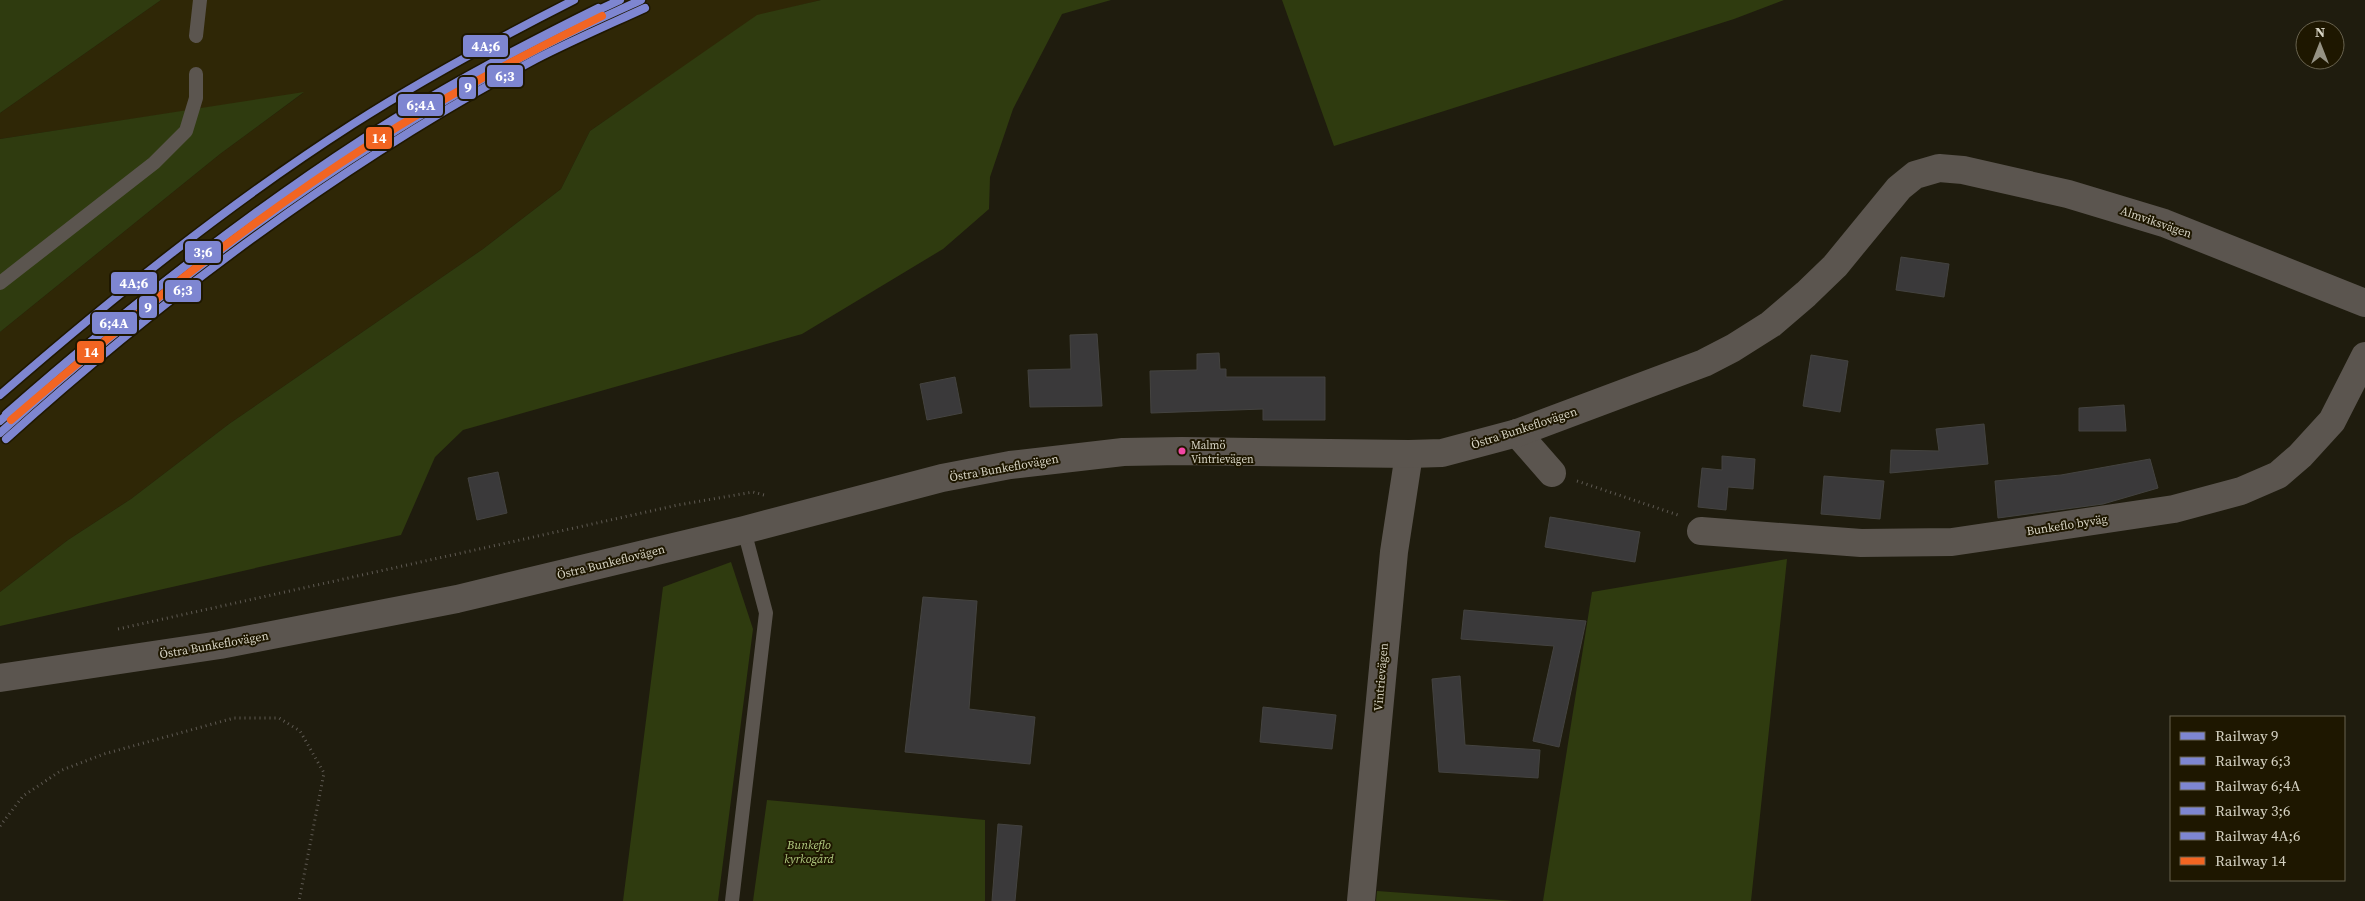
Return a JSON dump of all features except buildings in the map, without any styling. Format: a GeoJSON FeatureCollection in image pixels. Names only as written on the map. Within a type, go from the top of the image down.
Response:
{"type":"FeatureCollection","features":[{"type":"Feature","properties":{"kind":"street","name":"Almviksvägen"},"geometry":{"type":"LineString","coordinates":[[1939,168],[1962,170],[2068,194],[2164,222],[2365,303]]}},
{"type":"Feature","properties":{"kind":"street","name":"Östra Bunkeflovägen"},"geometry":{"type":"LineString","coordinates":[[0,678],[220,645],[457,599],[744,530],[942,478],[1065,457],[1123,452],[1182,451],[1409,454],[1442,452],[1517,433],[1704,363],[1733,348],[1770,324],[1835,266],[1899,188],[1915,175],[1939,168]]}},
{"type":"Feature","properties":{"kind":"street","name":"Bunkeflo byväg"},"geometry":{"type":"LineString","coordinates":[[1701,531],[1861,543],[1952,542],[2174,509],[2233,493],[2278,474],[2300,456],[2332,421],[2365,356]]}},
{"type":"Feature","properties":{"kind":"street"},"geometry":{"type":"LineString","coordinates":[[1517,433],[1552,473]]}},
{"type":"Feature","properties":{"kind":"street","name":"Vintrievägen"},"geometry":{"type":"LineString","coordinates":[[1361,901],[1394,552],[1409,454]]}},
{"type":"Feature","properties":{"kind":"lane"},"geometry":{"type":"LineString","coordinates":[[196,36],[200,0]]}},
{"type":"Feature","properties":{"kind":"lane"},"geometry":{"type":"LineString","coordinates":[[0,283],[154,163],[186,131],[196,98],[196,74]]}},
{"type":"Feature","properties":{"kind":"lane"},"geometry":{"type":"LineString","coordinates":[[732,901],[766,613],[744,530]]}},
{"type":"Feature","properties":{"kind":"path"},"geometry":{"type":"LineString","coordinates":[[1552,473],[1673,512],[1701,531]]}},
{"type":"Feature","properties":{"kind":"path"},"geometry":{"type":"LineString","coordinates":[[115,630],[163,621],[678,505],[753,492],[779,500],[785,519]]}},
{"type":"Feature","properties":{"kind":"path"},"geometry":{"type":"LineString","coordinates":[[0,826],[23,796],[62,770],[104,754],[234,718],[279,718],[300,731],[324,773],[299,901]]}},
{"type":"Feature","properties":{"kind":"shaded area"},"geometry":{"type":"Polygon","coordinates":[[[161,0],[821,0],[757,16],[590,131],[561,189],[483,249],[229,424],[131,499],[68,540],[0,592],[0,332],[220,154],[303,93],[0,139],[0,113],[161,0]]]}},
{"type":"Feature","properties":{"kind":"green space"},"geometry":{"type":"Polygon","coordinates":[[[0,0],[161,0],[0,113],[0,0]]]}},
{"type":"Feature","properties":{"kind":"green space"},"geometry":{"type":"Polygon","coordinates":[[[821,0],[1111,0],[1062,14],[1013,109],[990,177],[989,209],[943,249],[802,334],[463,430],[435,457],[401,535],[0,626],[0,592],[68,540],[131,499],[229,424],[483,249],[561,189],[590,131],[757,15],[821,0]]]}},
{"type":"Feature","properties":{"kind":"green space"},"geometry":{"type":"Polygon","coordinates":[[[1282,0],[1784,0],[1734,19],[1334,146],[1282,0]]]}},
{"type":"Feature","properties":{"kind":"green space"},"geometry":{"type":"Polygon","coordinates":[[[304,92],[220,154],[0,332],[0,139],[304,92]]]}},
{"type":"Feature","properties":{"kind":"green space"},"geometry":{"type":"Polygon","coordinates":[[[1787,559],[1751,901],[1543,901],[1592,592],[1787,559]]]}},
{"type":"Feature","properties":{"kind":"green space"},"geometry":{"type":"Polygon","coordinates":[[[731,562],[753,629],[718,901],[623,901],[663,587],[731,562]]]}},
{"type":"Feature","properties":{"kind":"green space","name":"Bunkeflo kyrkogård"},"geometry":{"type":"Polygon","coordinates":[[[767,800],[985,820],[985,901],[753,901],[767,800]]]}},
{"type":"Feature","properties":{"kind":"green space"},"geometry":{"type":"Polygon","coordinates":[[[1377,891],[1514,901],[1376,901],[1377,891]]]}},
{"type":"Feature","properties":{"kind":"rail line","name":"4A;6"},"geometry":{"type":"LineString","coordinates":[[0,395],[128,288],[261,186],[380,107],[490,44],[574,0]]}},
{"type":"Feature","properties":{"kind":"rail line","name":"6;4A"},"geometry":{"type":"LineString","coordinates":[[0,421],[143,299],[218,241],[294,186],[372,135],[453,86],[535,41],[620,0]]}},
{"type":"Feature","properties":{"kind":"rail line","name":"9"},"geometry":{"type":"LineString","coordinates":[[0,433],[124,326],[188,275],[321,179],[390,134],[460,92],[545,45],[641,0]]}},
{"type":"Feature","properties":{"kind":"rail line","name":"3;6"},"geometry":{"type":"LineString","coordinates":[[6,414],[135,305],[268,203],[314,171],[448,87],[507,54],[598,8]]}},
{"type":"Feature","properties":{"kind":"rail line","name":"6;3"},"geometry":{"type":"LineString","coordinates":[[6,439],[67,385],[194,282],[326,186],[464,99],[536,59],[645,8]]}},
{"type":"Feature","properties":{"kind":"rail line","name":"14"},"geometry":{"type":"LineString","coordinates":[[11,420],[97,347],[229,242],[320,177],[453,94],[602,16]]}},
{"type":"Feature","properties":{"kind":"place","name":"Malmö Vintrievägen"},"geometry":{"type":"Point","coordinates":[1182,451]}}]}
